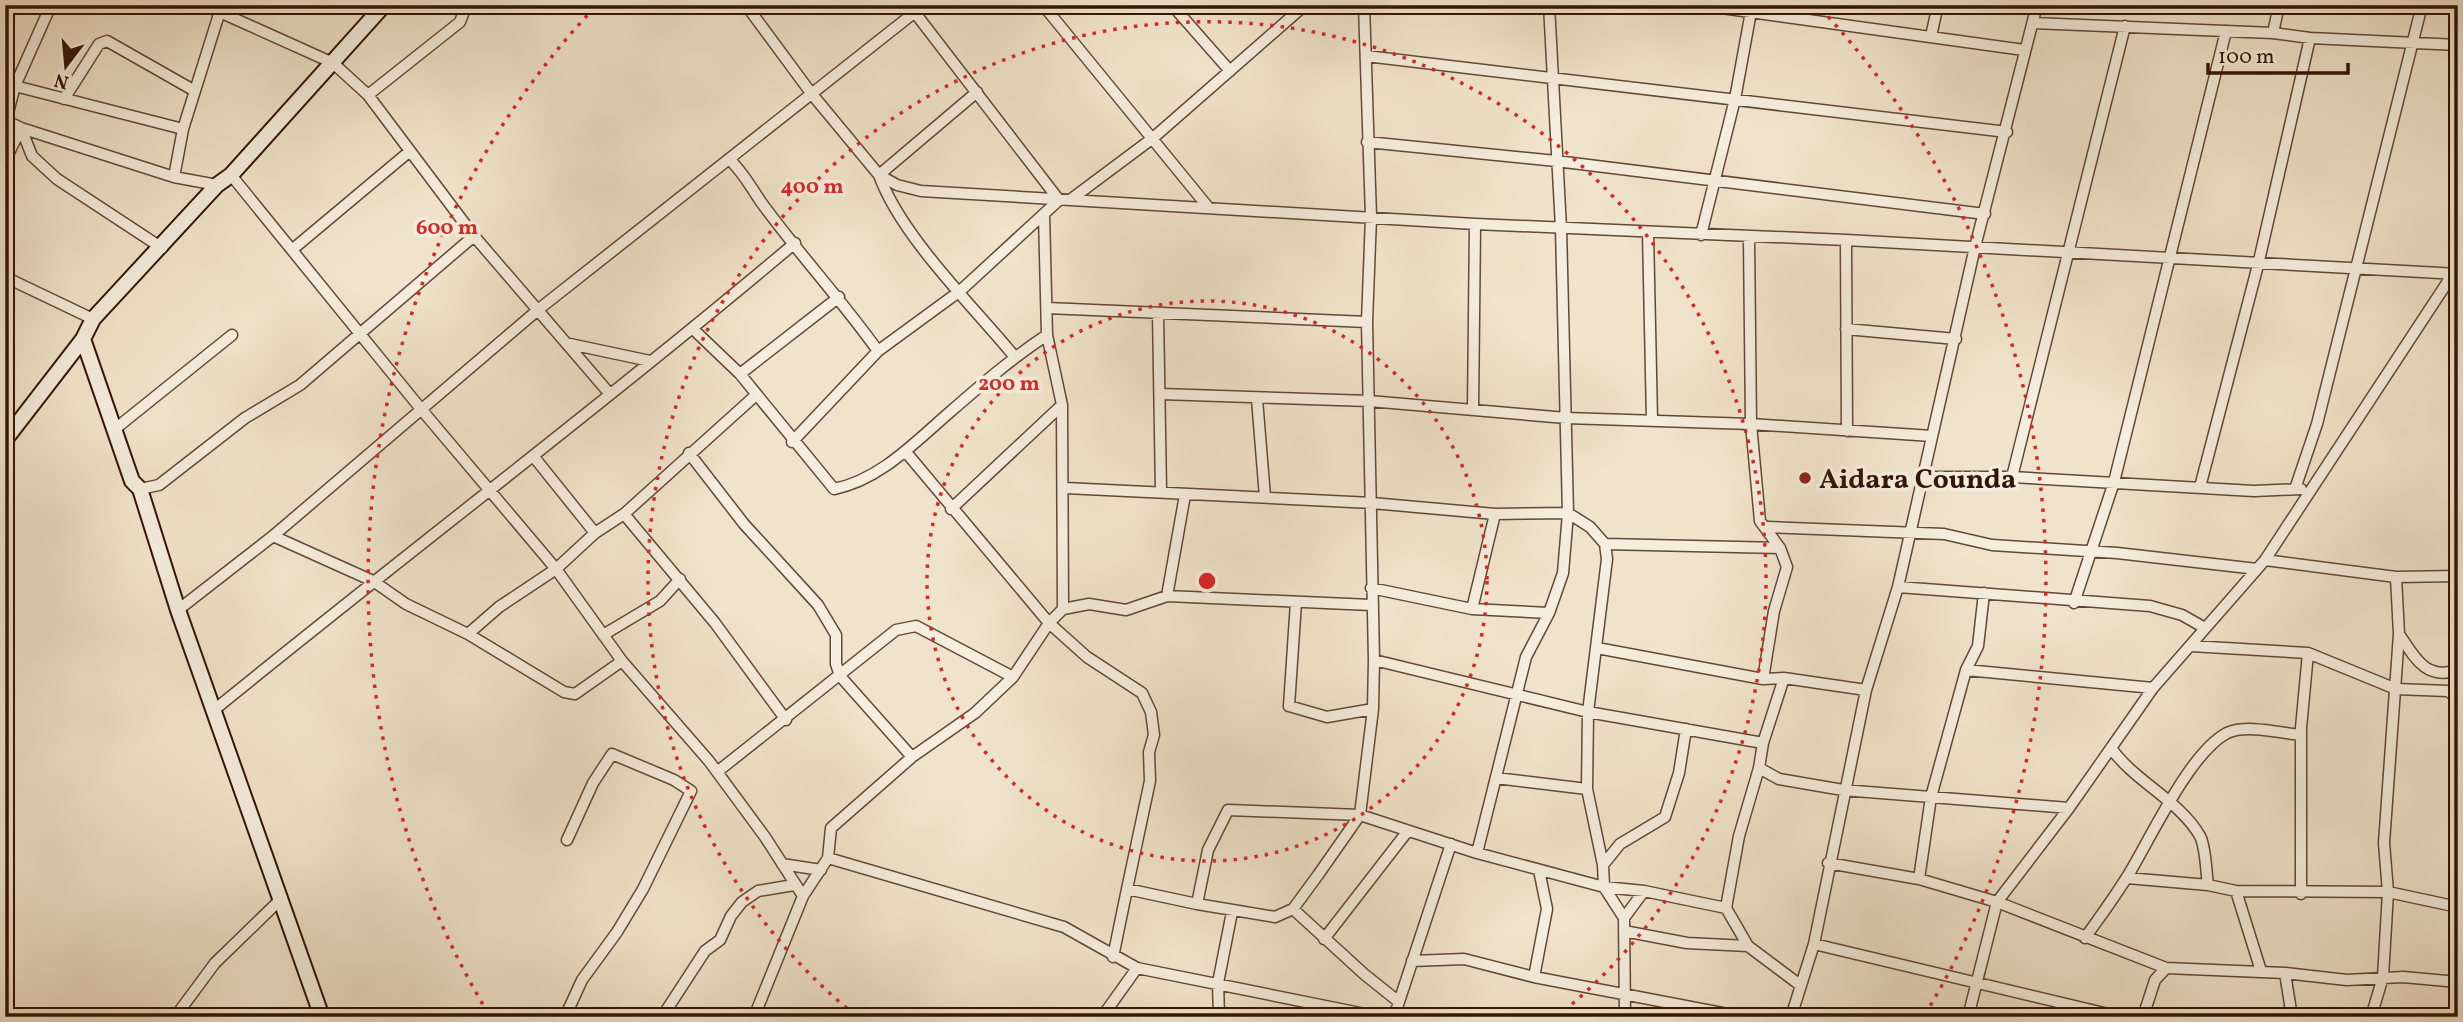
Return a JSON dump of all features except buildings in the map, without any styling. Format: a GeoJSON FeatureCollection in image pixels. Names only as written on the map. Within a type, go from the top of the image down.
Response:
{"type":"FeatureCollection","features":[{"type":"Feature","properties":{"kind":"main road"},"geometry":{"type":"LineString","coordinates":[[5,440],[83,339],[93,319],[230,175],[333,63],[380,7]]}},
{"type":"Feature","properties":{"kind":"main road"},"geometry":{"type":"LineString","coordinates":[[83,339],[132,481],[140,489],[178,610],[322,1017]]}},
{"type":"Feature","properties":{"kind":"street"},"geometry":{"type":"LineString","coordinates":[[51,5],[15,86],[6,120],[21,128],[174,177],[217,186]]}},
{"type":"Feature","properties":{"kind":"street"},"geometry":{"type":"LineString","coordinates":[[204,5],[333,63],[368,95],[474,236],[570,344],[609,393]]}},
{"type":"Feature","properties":{"kind":"street"},"geometry":{"type":"LineString","coordinates":[[368,95],[460,22],[463,14],[460,5]]}},
{"type":"Feature","properties":{"kind":"street"},"geometry":{"type":"LineString","coordinates":[[178,610],[273,536],[539,309],[729,159],[912,9],[924,5]]}},
{"type":"Feature","properties":{"kind":"street"},"geometry":{"type":"LineString","coordinates":[[1043,5],[1208,207]]}},
{"type":"Feature","properties":{"kind":"street"},"geometry":{"type":"LineString","coordinates":[[1172,5],[1230,71]]}},
{"type":"Feature","properties":{"kind":"street"},"geometry":{"type":"LineString","coordinates":[[792,442],[878,351],[960,291],[1044,214],[1153,138],[1305,5]]}},
{"type":"Feature","properties":{"kind":"street"},"geometry":{"type":"LineString","coordinates":[[1127,889],[1232,912],[1275,917],[1293,909],[1360,815],[1373,709],[1374,660],[1367,322],[1371,217],[1364,5]]}},
{"type":"Feature","properties":{"kind":"street"},"geometry":{"type":"LineString","coordinates":[[1477,853],[1525,657],[1549,613],[1563,573],[1568,513],[1566,418],[1555,78],[1549,5]]}},
{"type":"Feature","properties":{"kind":"street"},"geometry":{"type":"LineString","coordinates":[[1700,5],[1767,9],[2024,50]]}},
{"type":"Feature","properties":{"kind":"street"},"geometry":{"type":"LineString","coordinates":[[1931,36],[1938,5]]}},
{"type":"Feature","properties":{"kind":"street"},"geometry":{"type":"LineString","coordinates":[[1791,1017],[1814,944],[1828,863],[1866,690],[1898,587],[1908,531],[1924,477],[1975,247],[2007,132],[2024,50],[2037,5]]}},
{"type":"Feature","properties":{"kind":"street"},"geometry":{"type":"LineString","coordinates":[[2273,33],[2279,5]]}},
{"type":"Feature","properties":{"kind":"street"},"geometry":{"type":"LineString","coordinates":[[2295,489],[2317,424],[2422,5]]}},
{"type":"Feature","properties":{"kind":"street"},"geometry":{"type":"LineString","coordinates":[[752,7],[811,93],[879,176],[888,201],[905,225],[1014,356]]}},
{"type":"Feature","properties":{"kind":"street"},"geometry":{"type":"LineString","coordinates":[[1701,235],[1735,99],[1752,8]]}},
{"type":"Feature","properties":{"kind":"street"},"geometry":{"type":"LineString","coordinates":[[912,9],[1065,200]]}},
{"type":"Feature","properties":{"kind":"street"},"geometry":{"type":"LineString","coordinates":[[174,177],[183,129],[220,11]]}},
{"type":"Feature","properties":{"kind":"street"},"geometry":{"type":"LineString","coordinates":[[2033,23],[2273,33],[2310,38],[2458,45]]}},
{"type":"Feature","properties":{"kind":"street"},"geometry":{"type":"LineString","coordinates":[[2012,477],[2125,26]]}},
{"type":"Feature","properties":{"kind":"street"},"geometry":{"type":"LineString","coordinates":[[2074,603],[2114,482],[2225,31]]}},
{"type":"Feature","properties":{"kind":"street"},"geometry":{"type":"LineString","coordinates":[[2200,487],[2258,265],[2310,38]]}},
{"type":"Feature","properties":{"kind":"street"},"geometry":{"type":"LineString","coordinates":[[64,99],[99,44],[107,41],[195,91]]}},
{"type":"Feature","properties":{"kind":"street"},"geometry":{"type":"LineString","coordinates":[[1366,56],[2007,132]]}},
{"type":"Feature","properties":{"kind":"street"},"geometry":{"type":"LineString","coordinates":[[15,86],[183,129]]}},
{"type":"Feature","properties":{"kind":"street"},"geometry":{"type":"LineString","coordinates":[[879,176],[977,92]]}},
{"type":"Feature","properties":{"kind":"street"},"geometry":{"type":"LineString","coordinates":[[5,161],[21,128]]}},
{"type":"Feature","properties":{"kind":"street"},"geometry":{"type":"LineString","coordinates":[[21,128],[32,156],[57,179],[162,248]]}},
{"type":"Feature","properties":{"kind":"street"},"geometry":{"type":"LineString","coordinates":[[1367,142],[1556,161],[1715,183],[1985,214]]}},
{"type":"Feature","properties":{"kind":"street"},"geometry":{"type":"LineString","coordinates":[[293,249],[410,150]]}},
{"type":"Feature","properties":{"kind":"street"},"geometry":{"type":"LineString","coordinates":[[729,159],[744,173],[761,201],[839,297],[878,351]]}},
{"type":"Feature","properties":{"kind":"street"},"geometry":{"type":"LineString","coordinates":[[230,175],[293,249],[421,410],[556,569],[622,661],[717,772],[803,896]]}},
{"type":"Feature","properties":{"kind":"street"},"geometry":{"type":"LineString","coordinates":[[879,176],[920,191],[1065,200],[1475,224],[1749,238],[1846,240],[2355,270],[2456,271]]}},
{"type":"Feature","properties":{"kind":"street"},"geometry":{"type":"LineString","coordinates":[[1044,214],[1047,335],[1062,405],[1065,488],[1063,609]]}},
{"type":"Feature","properties":{"kind":"street"},"geometry":{"type":"LineString","coordinates":[[1473,410],[1475,224]]}},
{"type":"Feature","properties":{"kind":"street"},"geometry":{"type":"LineString","coordinates":[[1648,232],[1651,420]]}},
{"type":"Feature","properties":{"kind":"street"},"geometry":{"type":"LineString","coordinates":[[140,489],[159,485],[245,418],[300,384],[474,236]]}},
{"type":"Feature","properties":{"kind":"street"},"geometry":{"type":"LineString","coordinates":[[1749,238],[1751,424],[1760,520],[1768,527],[1787,567],[1774,611],[1763,679]]}},
{"type":"Feature","properties":{"kind":"street"},"geometry":{"type":"LineString","coordinates":[[1846,240],[1847,431]]}},
{"type":"Feature","properties":{"kind":"street"},"geometry":{"type":"LineString","coordinates":[[214,710],[489,489],[534,457],[795,243]]}},
{"type":"Feature","properties":{"kind":"street"},"geometry":{"type":"LineString","coordinates":[[1968,1017],[1997,902],[2069,808],[2153,688],[2265,560],[2309,489],[2456,271]]}},
{"type":"Feature","properties":{"kind":"street"},"geometry":{"type":"LineString","coordinates":[[5,277],[93,319]]}},
{"type":"Feature","properties":{"kind":"street"},"geometry":{"type":"LineString","coordinates":[[740,374],[839,297]]}},
{"type":"Feature","properties":{"kind":"street"},"geometry":{"type":"LineString","coordinates":[[1047,308],[1367,322]]}},
{"type":"Feature","properties":{"kind":"street"},"geometry":{"type":"LineString","coordinates":[[1158,313],[1161,491]]}},
{"type":"Feature","properties":{"kind":"street"},"geometry":{"type":"LineString","coordinates":[[693,329],[740,374],[792,442],[834,489],[862,480],[905,452],[1014,356],[1047,335]]}},
{"type":"Feature","properties":{"kind":"street"},"geometry":{"type":"LineString","coordinates":[[1846,329],[1956,339]]}},
{"type":"Feature","properties":{"kind":"street"},"geometry":{"type":"LineString","coordinates":[[115,429],[232,335]]}},
{"type":"Feature","properties":{"kind":"street"},"geometry":{"type":"LineString","coordinates":[[570,344],[650,361]]}},
{"type":"Feature","properties":{"kind":"street"},"geometry":{"type":"LineString","coordinates":[[1161,394],[1369,401],[1566,418],[1751,424],[1932,436]]}},
{"type":"Feature","properties":{"kind":"street"},"geometry":{"type":"LineString","coordinates":[[468,634],[499,607],[556,569],[595,533],[624,514],[756,395]]}},
{"type":"Feature","properties":{"kind":"street"},"geometry":{"type":"LineString","coordinates":[[1257,399],[1265,497]]}},
{"type":"Feature","properties":{"kind":"street"},"geometry":{"type":"LineString","coordinates":[[951,509],[1062,405]]}},
{"type":"Feature","properties":{"kind":"street"},"geometry":{"type":"LineString","coordinates":[[905,452],[1049,623],[1087,657],[1142,692],[1151,712],[1154,735],[1150,752],[1150,780],[1113,957]]}},
{"type":"Feature","properties":{"kind":"street"},"geometry":{"type":"LineString","coordinates":[[689,453],[744,524],[818,605],[836,635],[836,664],[840,676],[912,757]]}},
{"type":"Feature","properties":{"kind":"street"},"geometry":{"type":"LineString","coordinates":[[534,457],[595,533]]}},
{"type":"Feature","properties":{"kind":"street"},"geometry":{"type":"LineString","coordinates":[[1924,477],[2012,477],[2254,491],[2309,489]]}},
{"type":"Feature","properties":{"kind":"street"},"geometry":{"type":"LineString","coordinates":[[1065,488],[1372,503],[1495,514],[1568,513],[1590,527],[1605,544],[1607,559],[1588,712],[1587,789],[1603,865],[1604,887],[1624,918],[1625,1017]]}},
{"type":"Feature","properties":{"kind":"street"},"geometry":{"type":"LineString","coordinates":[[1167,596],[1185,495]]}},
{"type":"Feature","properties":{"kind":"street"},"geometry":{"type":"LineString","coordinates":[[624,514],[680,579],[786,720]]}},
{"type":"Feature","properties":{"kind":"street"},"geometry":{"type":"LineString","coordinates":[[1472,609],[1495,514]]}},
{"type":"Feature","properties":{"kind":"street"},"geometry":{"type":"LineString","coordinates":[[1768,527],[1944,534],[1992,545],[2257,569]]}},
{"type":"Feature","properties":{"kind":"street"},"geometry":{"type":"LineString","coordinates":[[273,536],[373,581],[406,604],[468,634],[564,692],[575,695],[622,661]]}},
{"type":"Feature","properties":{"kind":"street"},"geometry":{"type":"LineString","coordinates":[[1605,544],[1780,548]]}},
{"type":"Feature","properties":{"kind":"street"},"geometry":{"type":"LineString","coordinates":[[2265,560],[2396,577],[2458,576]]}},
{"type":"Feature","properties":{"kind":"street"},"geometry":{"type":"LineString","coordinates":[[2371,1017],[2383,977],[2388,892],[2384,843],[2399,634],[2396,577]]}},
{"type":"Feature","properties":{"kind":"street"},"geometry":{"type":"LineString","coordinates":[[603,635],[660,601],[680,579]]}},
{"type":"Feature","properties":{"kind":"street"},"geometry":{"type":"LineString","coordinates":[[1898,587],[2166,609],[2205,628]]}},
{"type":"Feature","properties":{"kind":"street"},"geometry":{"type":"LineString","coordinates":[[1371,588],[1472,609],[1549,613]]}},
{"type":"Feature","properties":{"kind":"street"},"geometry":{"type":"LineString","coordinates":[[1919,879],[1931,797],[1966,670],[1978,646],[1984,593]]}},
{"type":"Feature","properties":{"kind":"street"},"geometry":{"type":"LineString","coordinates":[[754,1017],[803,896],[828,858],[831,828],[912,757],[975,713],[1013,677],[1049,623],[1063,609],[1089,604],[1126,610],[1167,596],[1371,605]]}},
{"type":"Feature","properties":{"kind":"street"},"geometry":{"type":"LineString","coordinates":[[1296,602],[1289,706],[1327,717],[1373,709]]}},
{"type":"Feature","properties":{"kind":"street"},"geometry":{"type":"LineString","coordinates":[[717,772],[786,720],[896,630],[916,625],[1013,677]]}},
{"type":"Feature","properties":{"kind":"street"},"geometry":{"type":"LineString","coordinates":[[2399,634],[2420,666],[2431,673],[2445,674],[2458,670]]}},
{"type":"Feature","properties":{"kind":"street"},"geometry":{"type":"LineString","coordinates":[[2191,646],[2308,653],[2396,688],[2448,691],[2458,699]]}},
{"type":"Feature","properties":{"kind":"street"},"geometry":{"type":"LineString","coordinates":[[1597,648],[1763,679],[1784,678],[1866,690]]}},
{"type":"Feature","properties":{"kind":"street"},"geometry":{"type":"LineString","coordinates":[[2301,894],[2301,735],[2308,653]]}},
{"type":"Feature","properties":{"kind":"street"},"geometry":{"type":"LineString","coordinates":[[1374,660],[1588,712],[1763,743]]}},
{"type":"Feature","properties":{"kind":"street"},"geometry":{"type":"LineString","coordinates":[[1966,670],[2153,688]]}},
{"type":"Feature","properties":{"kind":"street"},"geometry":{"type":"LineString","coordinates":[[1784,678],[1763,743],[1759,768],[1739,836],[1726,908],[1748,946],[1800,985]]}},
{"type":"Feature","properties":{"kind":"street"},"geometry":{"type":"LineString","coordinates":[[1603,865],[1620,844],[1665,817],[1679,773],[1686,729]]}},
{"type":"Feature","properties":{"kind":"street"},"geometry":{"type":"LineString","coordinates":[[2085,939],[2127,877],[2169,802],[2214,742],[2230,732],[2252,730],[2301,735]]}},
{"type":"Feature","properties":{"kind":"street"},"geometry":{"type":"LineString","coordinates":[[2111,748],[2124,767],[2169,802],[2201,838],[2208,885]]}},
{"type":"Feature","properties":{"kind":"street"},"geometry":{"type":"LineString","coordinates":[[565,1017],[582,981],[643,889],[691,792],[641,765],[612,754],[593,783],[567,840]]}},
{"type":"Feature","properties":{"kind":"street"},"geometry":{"type":"LineString","coordinates":[[1759,768],[1779,779],[1843,790],[2069,808]]}},
{"type":"Feature","properties":{"kind":"street"},"geometry":{"type":"LineString","coordinates":[[1496,778],[1587,789]]}},
{"type":"Feature","properties":{"kind":"street"},"geometry":{"type":"LineString","coordinates":[[1197,904],[1208,850],[1228,810],[1360,815],[1477,853],[1604,887],[1644,891],[1726,908]]}},
{"type":"Feature","properties":{"kind":"street"},"geometry":{"type":"LineString","coordinates":[[1324,939],[1407,832]]}},
{"type":"Feature","properties":{"kind":"street"},"geometry":{"type":"LineString","coordinates":[[1394,1017],[1451,844]]}},
{"type":"Feature","properties":{"kind":"street"},"geometry":{"type":"LineString","coordinates":[[828,858],[1064,928],[1137,968],[1380,1017]]}},
{"type":"Feature","properties":{"kind":"street"},"geometry":{"type":"LineString","coordinates":[[1828,863],[1919,879],[1997,902],[2085,939],[2166,968],[2261,971],[2347,980],[2383,977],[2458,982]]}},
{"type":"Feature","properties":{"kind":"street"},"geometry":{"type":"LineString","coordinates":[[782,864],[821,870]]}},
{"type":"Feature","properties":{"kind":"street"},"geometry":{"type":"LineString","coordinates":[[1534,977],[1548,909],[1539,870]]}},
{"type":"Feature","properties":{"kind":"street"},"geometry":{"type":"LineString","coordinates":[[2127,877],[2208,885],[2236,891],[2301,894],[2388,892],[2458,906]]}},
{"type":"Feature","properties":{"kind":"street"},"geometry":{"type":"LineString","coordinates":[[662,1017],[705,951],[720,940],[731,916],[743,902],[758,891],[794,885]]}},
{"type":"Feature","properties":{"kind":"street"},"geometry":{"type":"LineString","coordinates":[[1624,918],[1644,891]]}},
{"type":"Feature","properties":{"kind":"street"},"geometry":{"type":"LineString","coordinates":[[2236,891],[2261,971]]}},
{"type":"Feature","properties":{"kind":"street"},"geometry":{"type":"LineString","coordinates":[[175,1017],[215,963],[282,898]]}},
{"type":"Feature","properties":{"kind":"street"},"geometry":{"type":"LineString","coordinates":[[1293,909],[1324,939],[1399,1002]]}},
{"type":"Feature","properties":{"kind":"street"},"geometry":{"type":"LineString","coordinates":[[1219,1017],[1218,983],[1232,912]]}},
{"type":"Feature","properties":{"kind":"street"},"geometry":{"type":"LineString","coordinates":[[1624,931],[1687,943],[1748,946]]}},
{"type":"Feature","properties":{"kind":"street"},"geometry":{"type":"LineString","coordinates":[[1814,944],[2121,1017]]}},
{"type":"Feature","properties":{"kind":"street"},"geometry":{"type":"LineString","coordinates":[[1412,961],[1464,959],[1534,977],[1743,1017]]}},
{"type":"Feature","properties":{"kind":"street"},"geometry":{"type":"LineString","coordinates":[[1102,1017],[1137,968]]}},
{"type":"Feature","properties":{"kind":"street"},"geometry":{"type":"LineString","coordinates":[[2143,1017],[2155,980],[2166,968]]}},
{"type":"Feature","properties":{"kind":"street"},"geometry":{"type":"LineString","coordinates":[[2285,973],[2292,1017]]}},
{"type":"Feature","properties":{"kind":"street"},"geometry":{"type":"LineString","coordinates":[[1324,1017],[1326,1005]]}},
{"type":"Feature","properties":{"kind":"place","name":"Aidara Counda"},"geometry":{"type":"Point","coordinates":[1805,478]}}]}
